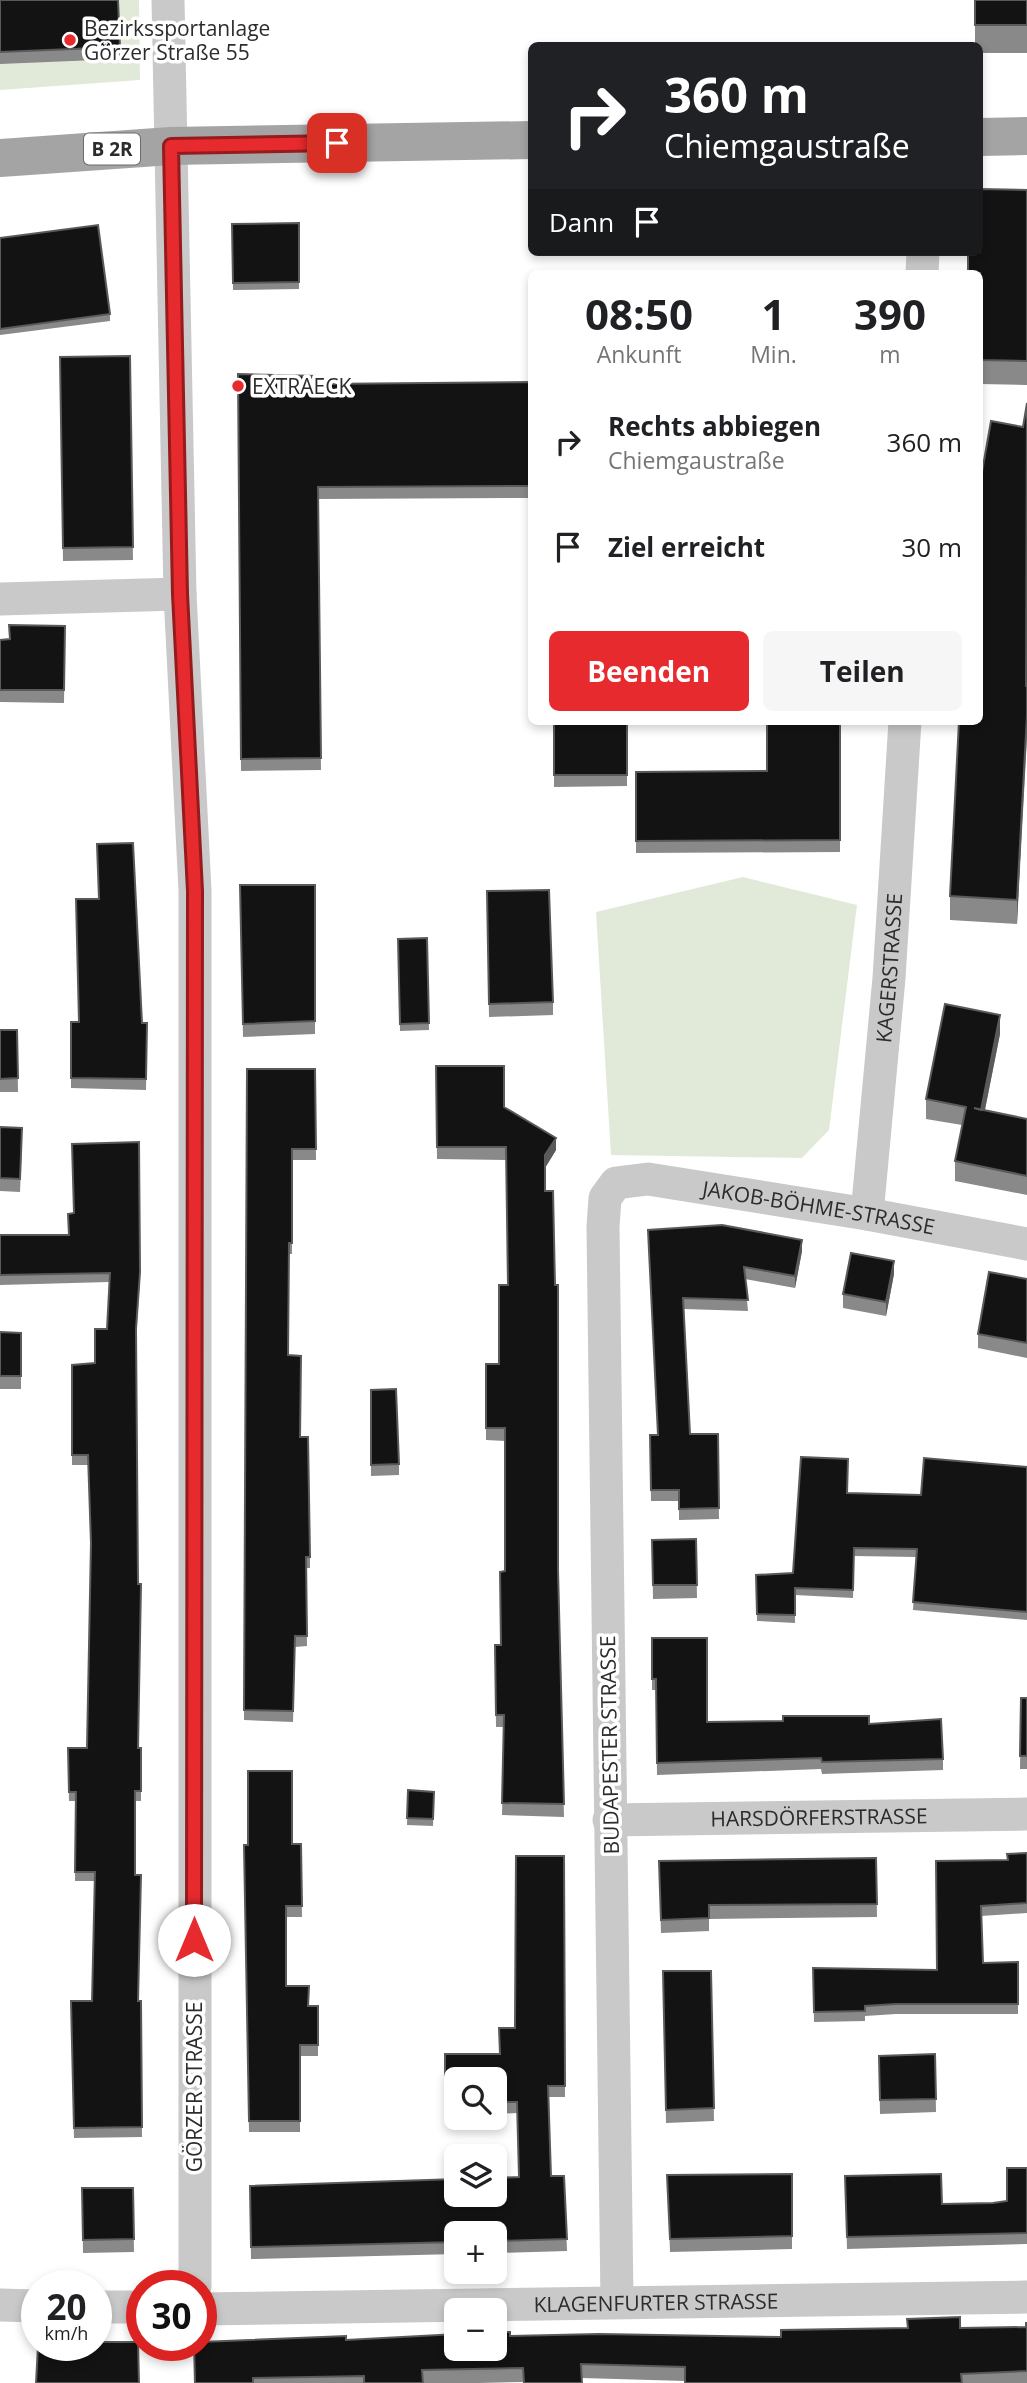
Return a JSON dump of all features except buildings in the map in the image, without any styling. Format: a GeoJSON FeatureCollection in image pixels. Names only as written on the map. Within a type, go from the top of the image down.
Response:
{"type":"FeatureCollection","features":[{"type":"Feature","properties":{"kind":"main road"},"geometry":{"type":"LineString","coordinates":[[983,137],[1027,136]]}},
{"type":"Feature","properties":{"kind":"main road","name":"B 2R"},"geometry":{"type":"LineString","coordinates":[[0,158],[171,146],[528,141]]}},
{"type":"Feature","properties":{"kind":"street","name":"GÖRZER STRASSE"},"geometry":{"type":"LineString","coordinates":[[169,0],[180,594],[195,891],[195,2270]]}},
{"type":"Feature","properties":{"kind":"street"},"geometry":{"type":"LineString","coordinates":[[0,599],[180,594]]}},
{"type":"Feature","properties":{"kind":"street","name":"KAGERSTRASSE"},"geometry":{"type":"LineString","coordinates":[[867,1214],[889,978],[905,725]]}},
{"type":"Feature","properties":{"kind":"street","name":"JAKOB-BÖHME-STRASSE"},"geometry":{"type":"LineString","coordinates":[[612,1189],[616,1183],[648,1179],[867,1214],[1027,1244]]}},
{"type":"Feature","properties":{"kind":"street","name":"BUDAPESTER STRASSE"},"geometry":{"type":"LineString","coordinates":[[612,1189],[606,1198],[603,1227],[617,2302]]}},
{"type":"Feature","properties":{"kind":"street","name":"HARSDÖRFERSTRASSE"},"geometry":{"type":"LineString","coordinates":[[610,1820],[1027,1814]]}},
{"type":"Feature","properties":{"kind":"street","name":"KLAGENFURTER STRASSE"},"geometry":{"type":"LineString","coordinates":[[217,2309],[1027,2297]]}},
{"type":"Feature","properties":{"kind":"street"},"geometry":{"type":"LineString","coordinates":[[0,2305],[21,2306]]}},
{"type":"Feature","properties":{"kind":"green space","name":"Bezirkssportanlage Görzer Straße 55"},"geometry":{"type":"Polygon","coordinates":[[[0,0],[139,0],[140,80],[0,90],[0,0]]]}},
{"type":"Feature","properties":{"kind":"green space"},"geometry":{"type":"Polygon","coordinates":[[[743,877],[857,905],[829,1130],[802,1158],[611,1155],[596,912],[743,877]]]}},
{"type":"Feature","properties":{"kind":"place","name":"Bezirkssportanlage Görzer Straße 55"},"geometry":{"type":"Point","coordinates":[70,40]}},
{"type":"Feature","properties":{"kind":"place","name":"EXTRAECK"},"geometry":{"type":"Point","coordinates":[238,386]}},
{"type":"Feature","properties":{"kind":"route"},"geometry":{"type":"LineString","coordinates":[[194,1940],[195,891],[180,594],[171,146],[337,143]]}}]}
